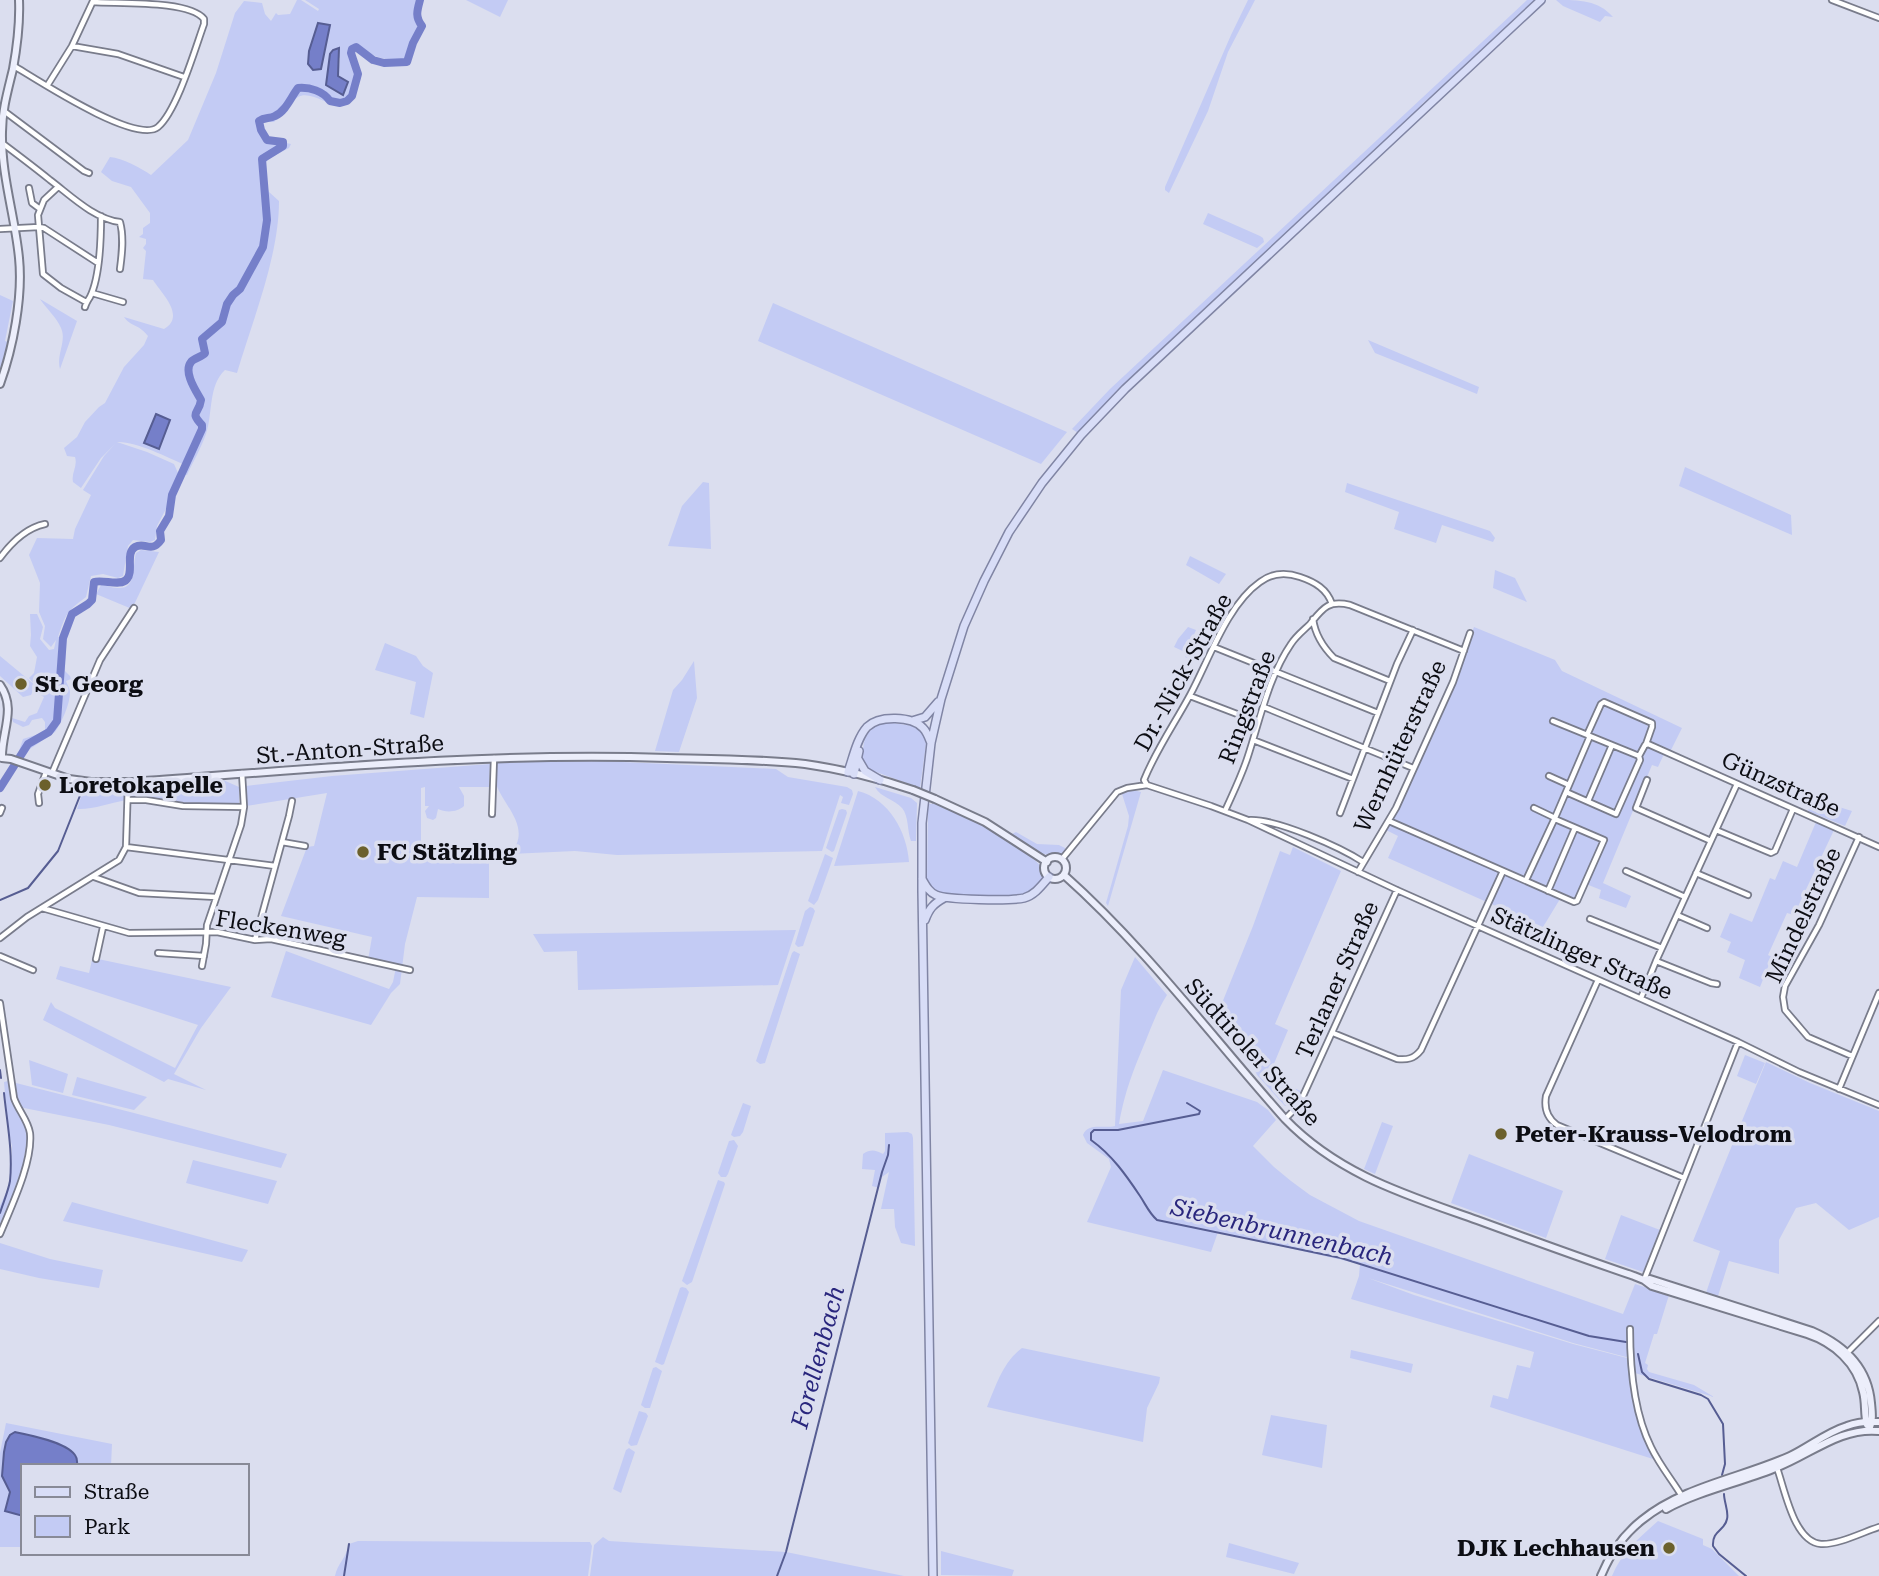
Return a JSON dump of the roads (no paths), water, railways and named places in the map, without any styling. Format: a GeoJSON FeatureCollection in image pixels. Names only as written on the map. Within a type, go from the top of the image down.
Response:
{"type":"FeatureCollection","features":[{"type":"Feature","properties":{"kind":"main road"},"geometry":{"type":"LineString","coordinates":[[0,384],[13,336],[19,275],[1,130],[18,36],[19,0]]}},
{"type":"Feature","properties":{"kind":"main road"},"geometry":{"type":"LineString","coordinates":[[933,1576],[922,823],[931,743],[941,699],[964,626],[1009,533],[1042,483],[1081,435],[1135,379],[1541,0]]}},
{"type":"Feature","properties":{"kind":"main road"},"geometry":{"type":"LineString","coordinates":[[0,685],[8,701],[9,713],[1,759]]}},
{"type":"Feature","properties":{"kind":"main road"},"geometry":{"type":"LineString","coordinates":[[910,721],[925,717],[941,699]]}},
{"type":"Feature","properties":{"kind":"main road"},"geometry":{"type":"LineString","coordinates":[[848,772],[864,731],[874,721],[888,718],[910,721],[923,727],[931,743]]}},
{"type":"Feature","properties":{"kind":"main road"},"geometry":{"type":"LineString","coordinates":[[848,772],[858,759],[860,740]]}},
{"type":"Feature","properties":{"kind":"main road","name":"St.-Anton-Straße"},"geometry":{"type":"LineString","coordinates":[[1,759],[69,779],[91,782],[128,782],[494,757],[593,755],[793,764],[848,772],[913,790],[964,811],[1047,862]]}},
{"type":"Feature","properties":{"kind":"main road"},"geometry":{"type":"LineString","coordinates":[[858,759],[865,771],[880,780]]}},
{"type":"Feature","properties":{"kind":"main road"},"geometry":{"type":"LineString","coordinates":[[1054,858],[1062,859],[1066,867],[1064,875],[1057,879],[1049,877],[1044,870],[1047,862],[1054,858]]}},
{"type":"Feature","properties":{"kind":"main road","name":"Südtiroler Straße"},"geometry":{"type":"LineString","coordinates":[[1064,875],[1140,951],[1285,1119],[1344,1166],[1373,1181],[1644,1280],[1652,1286],[1829,1344],[1846,1354],[1860,1368],[1868,1385],[1872,1422],[1869,1430]]}},
{"type":"Feature","properties":{"kind":"main road"},"geometry":{"type":"LineString","coordinates":[[922,878],[931,892],[944,898],[1014,899],[1026,898],[1037,892],[1049,877]]}},
{"type":"Feature","properties":{"kind":"main road"},"geometry":{"type":"LineString","coordinates":[[923,923],[933,904],[944,898]]}},
{"type":"Feature","properties":{"kind":"main road"},"geometry":{"type":"LineString","coordinates":[[1798,1455],[1838,1429],[1872,1422]]}},
{"type":"Feature","properties":{"kind":"main road"},"geometry":{"type":"LineString","coordinates":[[1603,1576],[1636,1531],[1683,1498],[1777,1465],[1841,1436],[1869,1430],[1879,1431]]}},
{"type":"Feature","properties":{"kind":"street"},"geometry":{"type":"LineString","coordinates":[[1832,0],[1879,18]]}},
{"type":"Feature","properties":{"kind":"street"},"geometry":{"type":"LineString","coordinates":[[13,65],[47,86],[110,119],[148,131],[163,121],[178,94],[204,19],[197,12],[180,7],[93,1],[72,46],[47,86]]}},
{"type":"Feature","properties":{"kind":"street"},"geometry":{"type":"LineString","coordinates":[[72,46],[118,54],[184,77]]}},
{"type":"Feature","properties":{"kind":"street"},"geometry":{"type":"LineString","coordinates":[[4,110],[89,173]]}},
{"type":"Feature","properties":{"kind":"street"},"geometry":{"type":"LineString","coordinates":[[2,143],[58,187],[101,216],[120,222],[120,269]]}},
{"type":"Feature","properties":{"kind":"street"},"geometry":{"type":"LineString","coordinates":[[29,187],[32,203],[40,209]]}},
{"type":"Feature","properties":{"kind":"street"},"geometry":{"type":"LineString","coordinates":[[58,187],[44,200],[40,209],[38,226],[43,274],[85,304],[92,293],[98,263],[101,216]]}},
{"type":"Feature","properties":{"kind":"street"},"geometry":{"type":"LineString","coordinates":[[0,229],[38,226],[44,228],[98,263]]}},
{"type":"Feature","properties":{"kind":"street"},"geometry":{"type":"LineString","coordinates":[[92,293],[123,302]]}},
{"type":"Feature","properties":{"kind":"street"},"geometry":{"type":"LineString","coordinates":[[0,558],[10,544],[35,527],[45,524]]}},
{"type":"Feature","properties":{"kind":"street","name":"Dr.-Nick-Straße"},"geometry":{"type":"LineString","coordinates":[[1147,785],[1144,780],[1147,772],[1214,647],[1241,600],[1259,582],[1285,573],[1311,581],[1326,591],[1332,604]]}},
{"type":"Feature","properties":{"kind":"street"},"geometry":{"type":"LineString","coordinates":[[1332,604],[1340,602],[1350,605],[1464,650]]}},
{"type":"Feature","properties":{"kind":"street","name":"Ringstraße"},"geometry":{"type":"LineString","coordinates":[[1225,811],[1284,654],[1293,640],[1323,609],[1332,604]]}},
{"type":"Feature","properties":{"kind":"street"},"geometry":{"type":"LineString","coordinates":[[39,803],[38,794],[100,660],[134,608]]}},
{"type":"Feature","properties":{"kind":"street"},"geometry":{"type":"LineString","coordinates":[[1313,620],[1315,631],[1334,658],[1390,681]]}},
{"type":"Feature","properties":{"kind":"street"},"geometry":{"type":"LineString","coordinates":[[1307,627],[1315,631]]}},
{"type":"Feature","properties":{"kind":"street"},"geometry":{"type":"LineString","coordinates":[[1340,813],[1390,681],[1413,630]]}},
{"type":"Feature","properties":{"kind":"street","name":"Wernhüterstraße"},"geometry":{"type":"LineString","coordinates":[[1358,872],[1389,821],[1442,706],[1470,634]]}},
{"type":"Feature","properties":{"kind":"street"},"geometry":{"type":"LineString","coordinates":[[1214,647],[1378,713]]}},
{"type":"Feature","properties":{"kind":"street"},"geometry":{"type":"LineString","coordinates":[[1190,695],[1258,722]]}},
{"type":"Feature","properties":{"kind":"street"},"geometry":{"type":"LineString","coordinates":[[1526,880],[1555,818],[1601,704],[1604,702],[1652,723],[1646,744],[1639,756],[1640,760],[1616,814],[1566,792]]}},
{"type":"Feature","properties":{"kind":"street"},"geometry":{"type":"LineString","coordinates":[[1264,707],[1413,768]]}},
{"type":"Feature","properties":{"kind":"street"},"geometry":{"type":"LineString","coordinates":[[1553,720],[1639,756]]}},
{"type":"Feature","properties":{"kind":"street"},"geometry":{"type":"LineString","coordinates":[[1252,740],[1353,779]]}},
{"type":"Feature","properties":{"kind":"street","name":"Günzstraße"},"geometry":{"type":"LineString","coordinates":[[1646,744],[1879,847]]}},
{"type":"Feature","properties":{"kind":"street"},"geometry":{"type":"LineString","coordinates":[[1588,801],[1612,745]]}},
{"type":"Feature","properties":{"kind":"street"},"geometry":{"type":"LineString","coordinates":[[492,814],[494,757]]}},
{"type":"Feature","properties":{"kind":"street"},"geometry":{"type":"LineString","coordinates":[[202,966],[207,925],[241,825],[244,807],[242,774]]}},
{"type":"Feature","properties":{"kind":"street"},"geometry":{"type":"LineString","coordinates":[[1549,776],[1569,785]]}},
{"type":"Feature","properties":{"kind":"street"},"geometry":{"type":"LineString","coordinates":[[1647,780],[1636,808],[1711,841]]}},
{"type":"Feature","properties":{"kind":"street"},"geometry":{"type":"LineString","coordinates":[[0,938],[27,917],[119,860],[125,847],[128,782]]}},
{"type":"Feature","properties":{"kind":"street"},"geometry":{"type":"LineString","coordinates":[[1641,998],[1737,784]]}},
{"type":"Feature","properties":{"kind":"street","name":"Stätzlinger Straße"},"geometry":{"type":"LineString","coordinates":[[1062,859],[1117,792],[1147,785],[1335,847],[1363,862]]}},
{"type":"Feature","properties":{"kind":"street"},"geometry":{"type":"LineString","coordinates":[[128,800],[183,806],[244,807]]}},
{"type":"Feature","properties":{"kind":"street"},"geometry":{"type":"LineString","coordinates":[[255,940],[292,801]]}},
{"type":"Feature","properties":{"kind":"street"},"geometry":{"type":"LineString","coordinates":[[1389,821],[1548,891],[1577,901],[1604,841],[1534,808]]}},
{"type":"Feature","properties":{"kind":"street"},"geometry":{"type":"LineString","coordinates":[[1716,830],[1771,853],[1775,850],[1793,809]]}},
{"type":"Feature","properties":{"kind":"street","name":"Stätzlinger Straße"},"geometry":{"type":"LineString","coordinates":[[1273,827],[1397,890],[1641,998],[1799,1072],[1879,1105]]}},
{"type":"Feature","properties":{"kind":"street"},"geometry":{"type":"LineString","coordinates":[[1548,891],[1575,828]]}},
{"type":"Feature","properties":{"kind":"street","name":"Mindelstraße"},"geometry":{"type":"LineString","coordinates":[[1852,1056],[1808,1037],[1788,1014],[1783,997],[1785,986],[1822,920],[1858,837]]}},
{"type":"Feature","properties":{"kind":"street"},"geometry":{"type":"LineString","coordinates":[[282,842],[305,846]]}},
{"type":"Feature","properties":{"kind":"street"},"geometry":{"type":"LineString","coordinates":[[125,847],[275,866]]}},
{"type":"Feature","properties":{"kind":"street"},"geometry":{"type":"LineString","coordinates":[[1333,1032],[1397,1059],[1407,1060],[1417,1055],[1503,871]]}},
{"type":"Feature","properties":{"kind":"street"},"geometry":{"type":"LineString","coordinates":[[1626,871],[1685,897]]}},
{"type":"Feature","properties":{"kind":"street"},"geometry":{"type":"LineString","coordinates":[[1696,873],[1748,895]]}},
{"type":"Feature","properties":{"kind":"street"},"geometry":{"type":"LineString","coordinates":[[94,877],[139,893],[216,897]]}},
{"type":"Feature","properties":{"kind":"street","name":"Terlaner Straße"},"geometry":{"type":"LineString","coordinates":[[1285,1119],[1304,1096],[1397,890]]}},
{"type":"Feature","properties":{"kind":"street","name":"Fleckenweg"},"geometry":{"type":"LineString","coordinates":[[42,908],[103,927],[139,934],[207,932],[255,940],[271,939],[410,970]]}},
{"type":"Feature","properties":{"kind":"street"},"geometry":{"type":"LineString","coordinates":[[1677,915],[1707,928]]}},
{"type":"Feature","properties":{"kind":"street"},"geometry":{"type":"LineString","coordinates":[[1590,919],[1662,948]]}},
{"type":"Feature","properties":{"kind":"street"},"geometry":{"type":"LineString","coordinates":[[96,959],[103,927]]}},
{"type":"Feature","properties":{"kind":"street"},"geometry":{"type":"LineString","coordinates":[[159,953],[204,956]]}},
{"type":"Feature","properties":{"kind":"street"},"geometry":{"type":"LineString","coordinates":[[0,956],[33,970]]}},
{"type":"Feature","properties":{"kind":"street"},"geometry":{"type":"LineString","coordinates":[[1656,961],[1717,984]]}},
{"type":"Feature","properties":{"kind":"street"},"geometry":{"type":"LineString","coordinates":[[1598,980],[1546,1096],[1547,1114],[1557,1125],[1684,1178]]}},
{"type":"Feature","properties":{"kind":"street"},"geometry":{"type":"LineString","coordinates":[[1839,1088],[1879,993]]}},
{"type":"Feature","properties":{"kind":"street"},"geometry":{"type":"LineString","coordinates":[[0,1003],[14,1098],[28,1126],[30,1140],[22,1178],[0,1234]]}},
{"type":"Feature","properties":{"kind":"street"},"geometry":{"type":"LineString","coordinates":[[1644,1280],[1738,1042]]}},
{"type":"Feature","properties":{"kind":"street"},"geometry":{"type":"LineString","coordinates":[[1846,1354],[1879,1321]]}},
{"type":"Feature","properties":{"kind":"street"},"geometry":{"type":"LineString","coordinates":[[1630,1329],[1631,1358],[1643,1424],[1655,1455],[1683,1498]]}},
{"type":"Feature","properties":{"kind":"street"},"geometry":{"type":"LineString","coordinates":[[1777,1465],[1798,1528],[1809,1539],[1819,1544],[1832,1543],[1879,1527]]}},
{"type":"Feature","properties":{"kind":"water"},"geometry":{"type":"Polygon","coordinates":[[[318,23],[330,25],[321,69],[313,70],[308,64],[309,51],[318,23]]]}},
{"type":"Feature","properties":{"kind":"water"},"geometry":{"type":"Polygon","coordinates":[[[339,48],[338,76],[348,82],[343,95],[326,85],[330,54],[339,48]]]}},
{"type":"Feature","properties":{"kind":"water"},"geometry":{"type":"Polygon","coordinates":[[[156,414],[170,420],[159,449],[144,443],[156,414]]]}},
{"type":"Feature","properties":{"kind":"water"},"geometry":{"type":"Polygon","coordinates":[[[15,1432],[64,1446],[77,1460],[77,1464],[21,1464],[21,1515],[5,1511],[10,1492],[2,1476],[4,1452],[10,1435],[15,1432]]]}},
{"type":"Feature","properties":{"kind":"waterway"},"geometry":{"type":"LineString","coordinates":[[0,788],[28,744],[49,732],[57,721],[63,638],[72,614],[92,600],[94,582],[121,582],[127,579],[131,553],[135,547],[151,547],[161,540],[160,531],[169,516],[172,495],[202,429],[195,415],[201,400],[191,381],[189,366],[205,353],[202,339],[222,322],[227,304],[240,289],[263,247],[267,220],[262,159],[283,146],[283,142],[267,140],[259,121],[279,114],[298,88],[316,90],[330,101],[347,101],[352,96],[358,74],[351,53],[356,47],[373,60],[384,63],[407,62],[422,26],[417,14],[420,0]]}},
{"type":"Feature","properties":{"kind":"waterway"},"geometry":{"type":"LineString","coordinates":[[0,900],[28,888],[58,851],[83,788]]}},
{"type":"Feature","properties":{"kind":"waterway"},"geometry":{"type":"LineString","coordinates":[[0,1070],[1,1078]]}},
{"type":"Feature","properties":{"kind":"waterway"},"geometry":{"type":"LineString","coordinates":[[0,1213],[11,1170],[4,1093]]}},
{"type":"Feature","properties":{"kind":"waterway","name":"Siebenbrunnenbach"},"geometry":{"type":"LineString","coordinates":[[1187,1103],[1200,1111],[1199,1114],[1118,1130],[1094,1130],[1091,1133],[1091,1140],[1118,1166],[1157,1220],[1341,1258],[1589,1336],[1626,1342]]}},
{"type":"Feature","properties":{"kind":"waterway","name":"Forellenbach"},"geometry":{"type":"LineString","coordinates":[[777,1576],[786,1552],[889,1145]]}},
{"type":"Feature","properties":{"kind":"waterway","name":"Siebenbrunnenbach"},"geometry":{"type":"LineString","coordinates":[[1638,1354],[1642,1372],[1649,1379],[1708,1399],[1723,1424],[1725,1464],[1722,1475]]}},
{"type":"Feature","properties":{"kind":"waterway","name":"Siebenbrunnenbach"},"geometry":{"type":"LineString","coordinates":[[1724,1494],[1727,1519],[1714,1537],[1713,1546],[1746,1576]]}},
{"type":"Feature","properties":{"kind":"waterway"},"geometry":{"type":"LineString","coordinates":[[344,1576],[349,1544]]}},
{"type":"Feature","properties":{"kind":"place","name":"St. Georg"},"geometry":{"type":"Point","coordinates":[21,684]}},
{"type":"Feature","properties":{"kind":"place","name":"Loretokapelle"},"geometry":{"type":"Point","coordinates":[45,785]}},
{"type":"Feature","properties":{"kind":"place","name":"FC Stätzling"},"geometry":{"type":"Point","coordinates":[363,852]}},
{"type":"Feature","properties":{"kind":"place","name":"Peter-Krauss-Velodrom"},"geometry":{"type":"Point","coordinates":[1501,1134]}},
{"type":"Feature","properties":{"kind":"place","name":"DJK Lechhausen"},"geometry":{"type":"Point","coordinates":[1669,1548]}}]}
